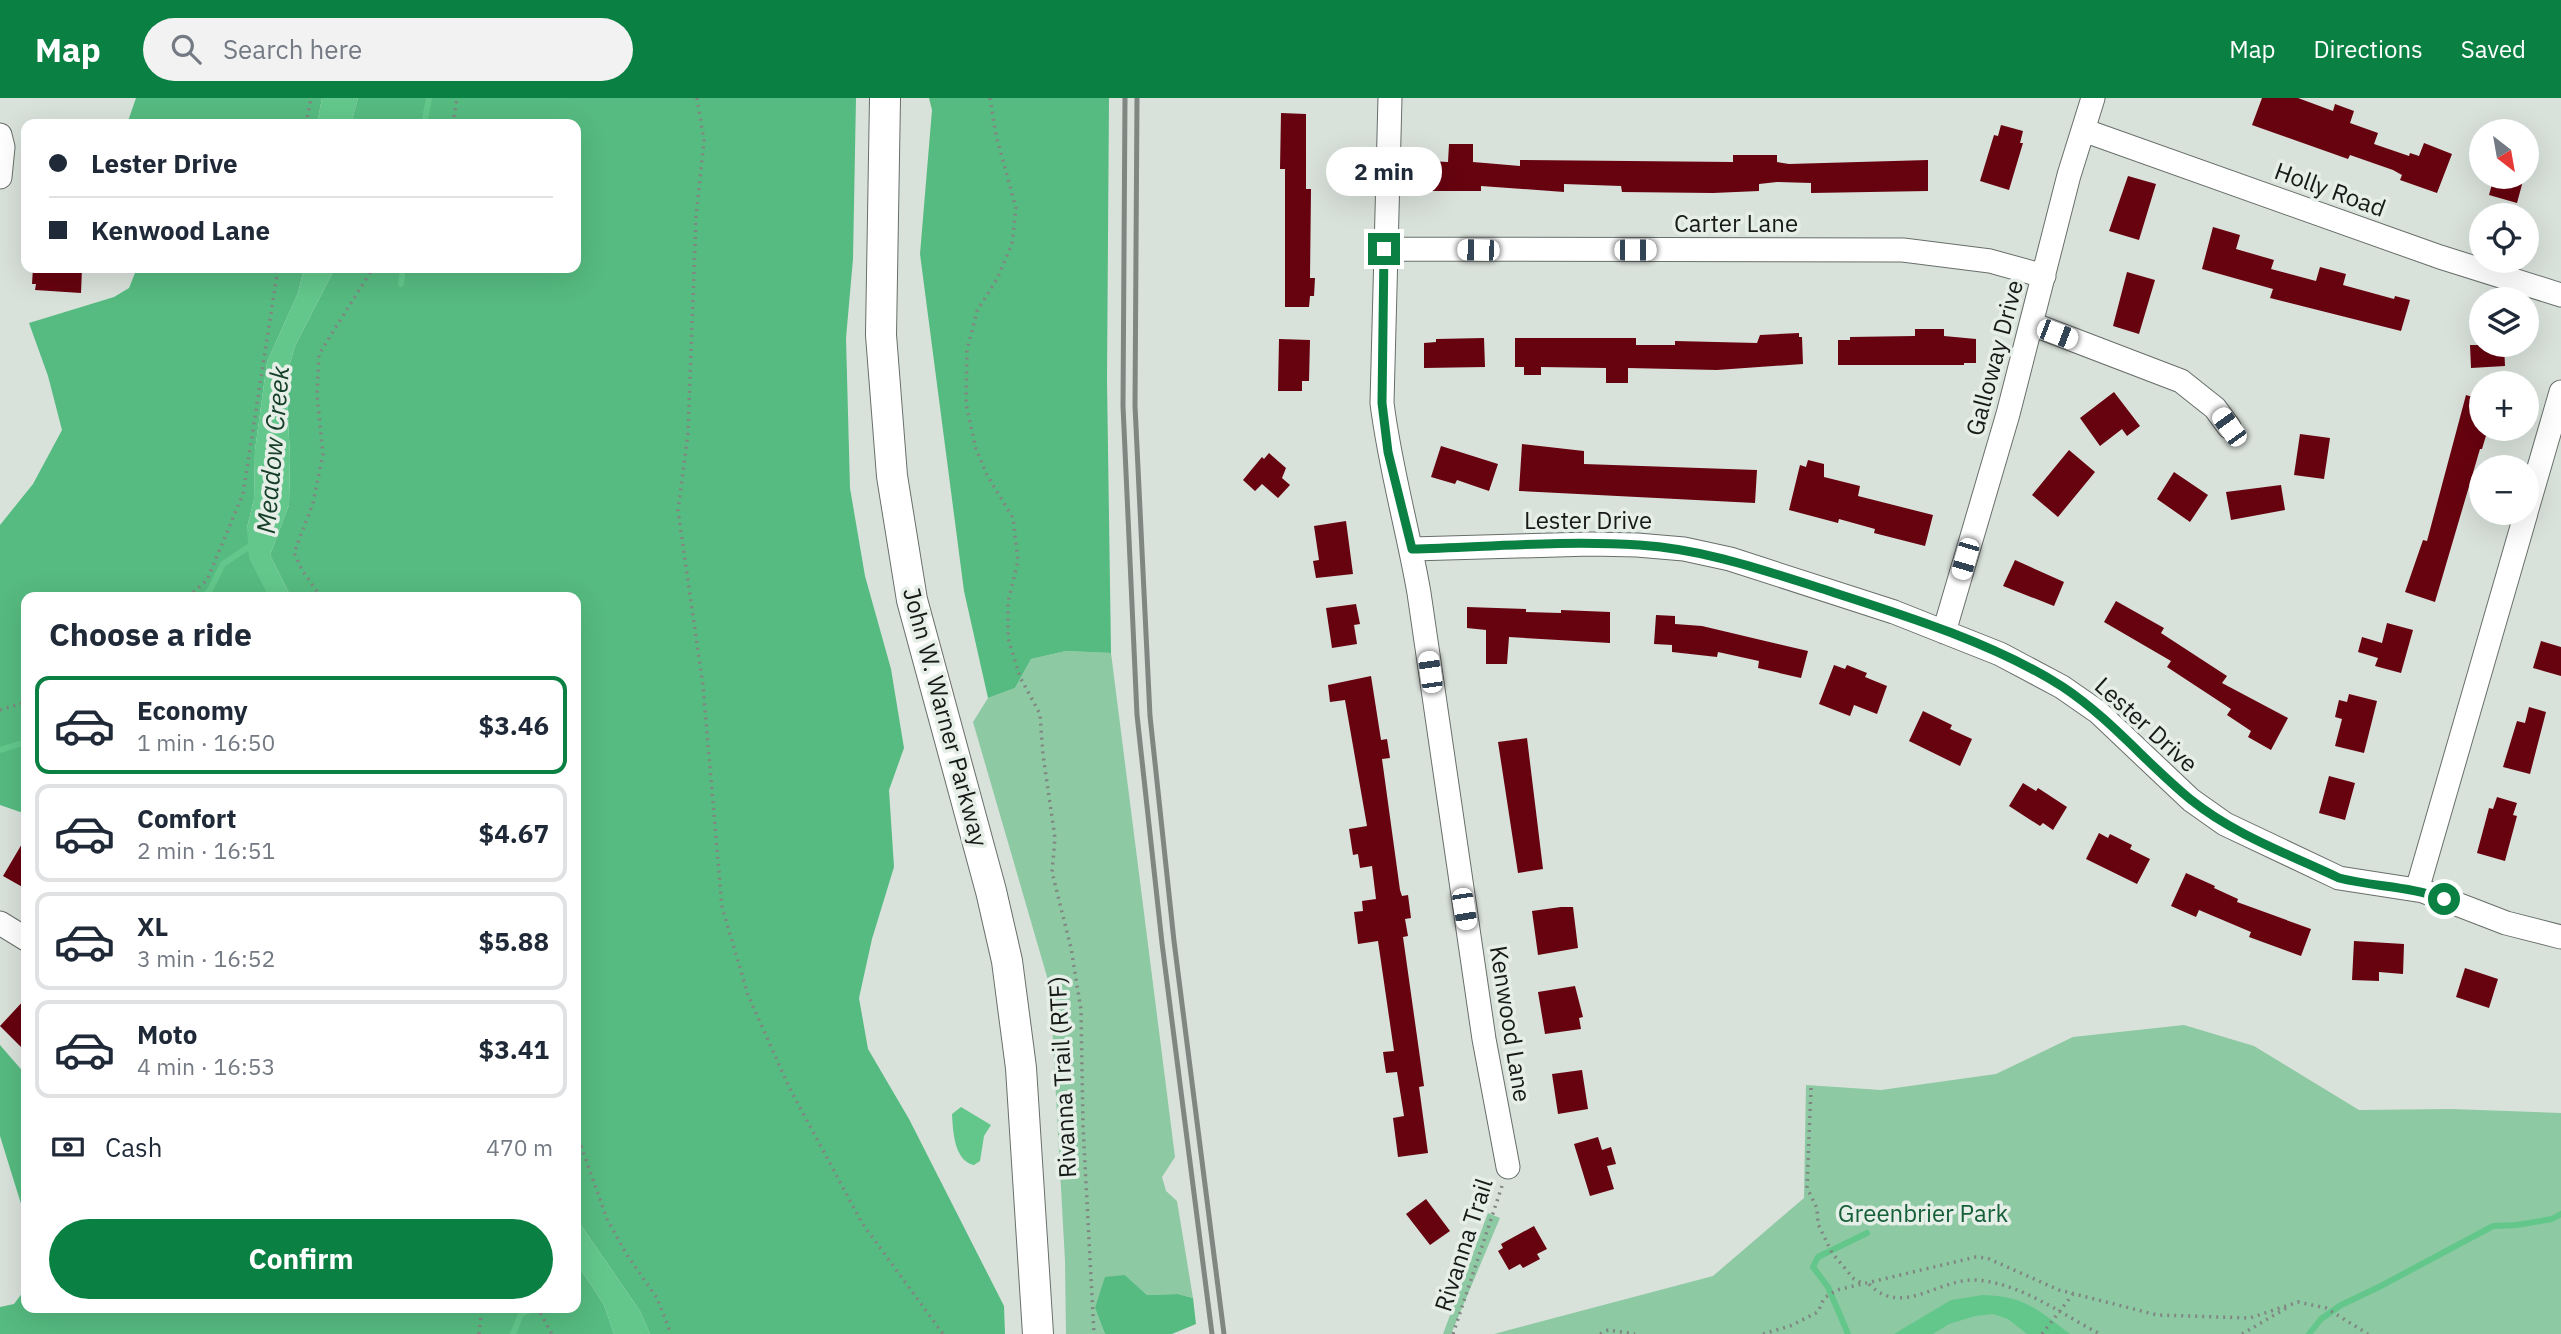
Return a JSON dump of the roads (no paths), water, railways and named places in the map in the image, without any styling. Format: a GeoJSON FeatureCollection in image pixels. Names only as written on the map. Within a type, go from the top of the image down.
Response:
{"type":"FeatureCollection","features":[{"type":"Feature","properties":{"kind":"main road","name":"John W. Warner Parkway"},"geometry":{"type":"LineString","coordinates":[[886,98],[881,335],[892,476],[912,600],[991,891],[1010,984],[1021,1068],[1038,1334]]}},
{"type":"Feature","properties":{"kind":"street","name":"Kenwood Lane"},"geometry":{"type":"LineString","coordinates":[[1390,98],[1382,403],[1388,452],[1412,549],[1478,998],[1508,1167]]}},
{"type":"Feature","properties":{"kind":"street","name":"Galloway Drive"},"geometry":{"type":"LineString","coordinates":[[1944,632],[2093,98]]}},
{"type":"Feature","properties":{"kind":"street","name":"Holly Road"},"geometry":{"type":"LineString","coordinates":[[2083,130],[2440,257],[2561,295]]}},
{"type":"Feature","properties":{"kind":"street"},"geometry":{"type":"LineString","coordinates":[[0,135],[3,147],[0,177]]}},
{"type":"Feature","properties":{"kind":"street","name":"Carter Lane"},"geometry":{"type":"LineString","coordinates":[[1384,249],[1903,250],[1952,254],[1990,261],[2044,276]]}},
{"type":"Feature","properties":{"kind":"street"},"geometry":{"type":"LineString","coordinates":[[2032,324],[2181,381],[2215,408],[2229,427]]}},
{"type":"Feature","properties":{"kind":"street"},"geometry":{"type":"LineString","coordinates":[[2539,467],[2561,393]]}},
{"type":"Feature","properties":{"kind":"street"},"geometry":{"type":"LineString","coordinates":[[2417,890],[2522,525]]}},
{"type":"Feature","properties":{"kind":"street","name":"Lester Drive"},"geometry":{"type":"LineString","coordinates":[[1412,549],[1602,544],[1684,549],[1730,559],[1894,612],[2000,654],[2062,687],[2098,712],[2160,773],[2191,800],[2225,824],[2339,878],[2417,890],[2506,923],[2561,937]]}},
{"type":"Feature","properties":{"kind":"street"},"geometry":{"type":"LineString","coordinates":[[0,923],[21,936]]}},
{"type":"Feature","properties":{"kind":"water"},"geometry":{"type":"Polygon","coordinates":[[[322,98],[358,98],[352,119],[318,119],[322,98]]]}},
{"type":"Feature","properties":{"kind":"water","name":"Meadow Creek"},"geometry":{"type":"Polygon","coordinates":[[[303,273],[332,273],[295,346],[286,377],[290,458],[289,505],[270,555],[288,592],[266,592],[249,558],[247,528],[254,499],[255,450],[267,362],[298,293],[303,273]]]}},
{"type":"Feature","properties":{"kind":"water"},"geometry":{"type":"Polygon","coordinates":[[[961,1107],[991,1125],[984,1136],[980,1161],[974,1165],[962,1158],[956,1144],[952,1114],[961,1107]]]}},
{"type":"Feature","properties":{"kind":"water"},"geometry":{"type":"Polygon","coordinates":[[[581,1225],[640,1311],[650,1334],[614,1334],[604,1305],[581,1270],[581,1225]]]}},
{"type":"Feature","properties":{"kind":"water"},"geometry":{"type":"Polygon","coordinates":[[[1983,1295],[2021,1301],[2070,1334],[2027,1334],[2008,1319],[1993,1314],[1949,1324],[1933,1334],[1894,1334],[1951,1300],[1983,1295]]]}},
{"type":"Feature","properties":{"kind":"waterway"},"geometry":{"type":"LineString","coordinates":[[425,119],[429,98]]}},
{"type":"Feature","properties":{"kind":"waterway"},"geometry":{"type":"LineString","coordinates":[[401,284],[402,273]]}},
{"type":"Feature","properties":{"kind":"waterway","name":"Meadow Creek"},"geometry":{"type":"LineString","coordinates":[[208,592],[223,564],[253,544]]}},
{"type":"Feature","properties":{"kind":"waterway"},"geometry":{"type":"LineString","coordinates":[[0,750],[21,744]]}},
{"type":"Feature","properties":{"kind":"waterway"},"geometry":{"type":"LineString","coordinates":[[2309,1334],[2321,1319],[2341,1305],[2493,1226],[2552,1219],[2561,1214]]}},
{"type":"Feature","properties":{"kind":"waterway"},"geometry":{"type":"LineString","coordinates":[[1848,1334],[1828,1287],[1813,1267],[1818,1257],[1867,1233]]}},
{"type":"Feature","properties":{"kind":"waterway"},"geometry":{"type":"LineString","coordinates":[[513,1334],[523,1313]]}},
{"type":"Feature","properties":{"kind":"railway"},"geometry":{"type":"LineString","coordinates":[[1125,98],[1123,406],[1137,715],[1162,943],[1212,1334]]}},
{"type":"Feature","properties":{"kind":"railway"},"geometry":{"type":"LineString","coordinates":[[1137,98],[1135,406],[1150,716],[1174,941],[1224,1334]]}},
{"type":"Feature","properties":{"kind":"park label","name":"Greenbrier Park"},"geometry":{"type":"Point","coordinates":[1923,1214]}}]}
